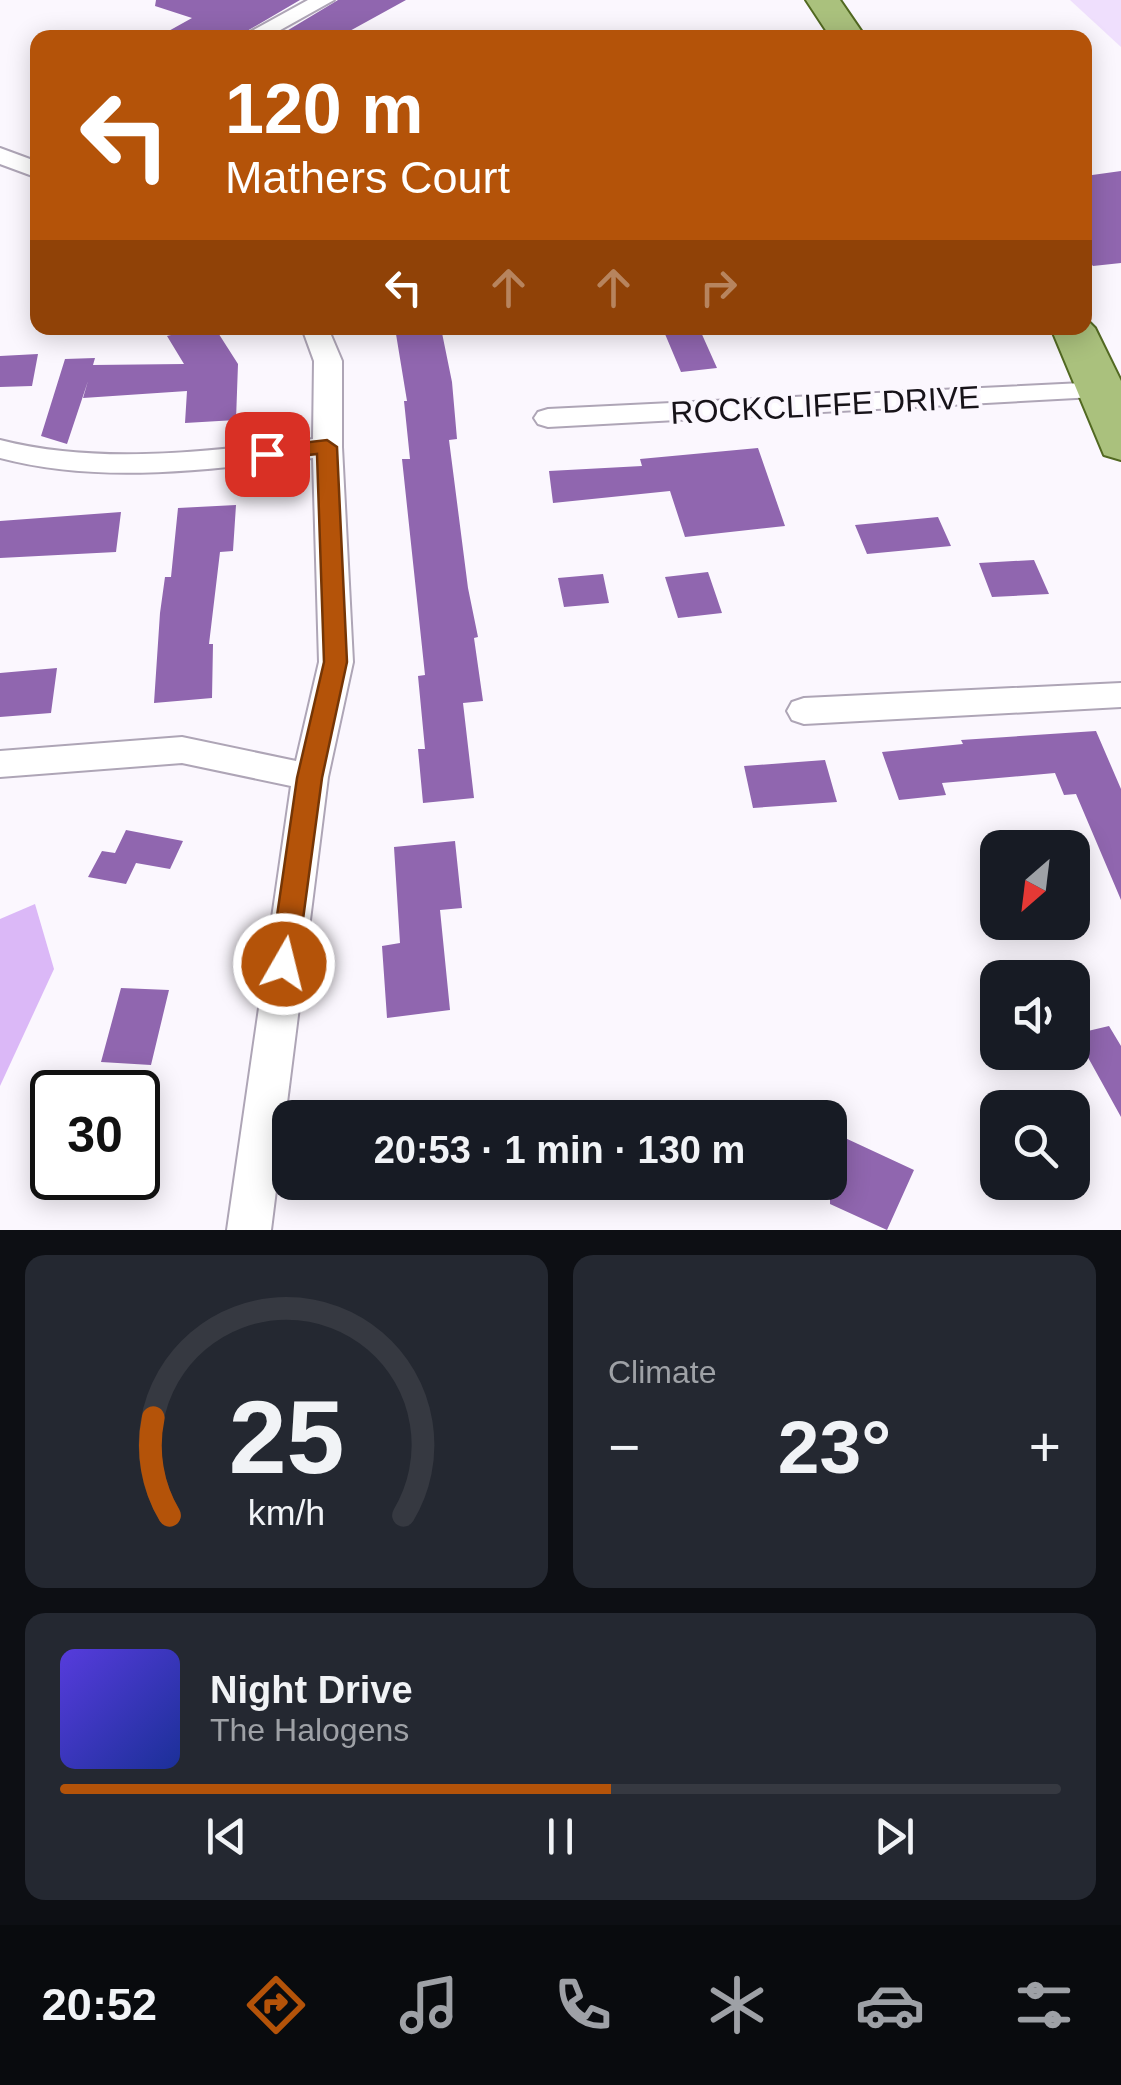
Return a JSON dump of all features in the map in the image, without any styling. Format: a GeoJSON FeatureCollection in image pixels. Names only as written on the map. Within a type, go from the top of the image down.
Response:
{"type":"FeatureCollection","features":[{"type":"Feature","properties":{"kind":"main road"},"geometry":{"type":"LineString","coordinates":[[823,0],[844,30]]}},
{"type":"Feature","properties":{"kind":"main road"},"geometry":{"type":"LineString","coordinates":[[1076,335],[1103,390],[1121,445]]}},
{"type":"Feature","properties":{"kind":"street"},"geometry":{"type":"LineString","coordinates":[[265,30],[324,0]]}},
{"type":"Feature","properties":{"kind":"street"},"geometry":{"type":"LineString","coordinates":[[249,1230],[310,778],[336,662],[327,447],[328,361],[318,335]]}},
{"type":"Feature","properties":{"kind":"street","name":"ROCKCLIFFE DRIVE"},"geometry":{"type":"LineString","coordinates":[[548,418],[1103,390]]}},
{"type":"Feature","properties":{"kind":"street"},"geometry":{"type":"LineString","coordinates":[[0,449],[42,458],[102,461],[207,459],[327,447]]}},
{"type":"Feature","properties":{"kind":"street"},"geometry":{"type":"LineString","coordinates":[[804,712],[1121,695]]}},
{"type":"Feature","properties":{"kind":"street"},"geometry":{"type":"LineString","coordinates":[[0,764],[182,750],[310,778]]}},
{"type":"Feature","properties":{"kind":"shaded area"},"geometry":{"type":"Polygon","coordinates":[[[1070,0],[1121,0],[1121,47],[1070,0]]]}},
{"type":"Feature","properties":{"kind":"shaded area"},"geometry":{"type":"Polygon","coordinates":[[[35,904],[54,969],[0,1086],[0,919],[35,904]]]}},
{"type":"Feature","properties":{"kind":"building"},"geometry":{"type":"Polygon","coordinates":[[[156,0],[300,0],[249,30],[170,30],[192,18],[155,6],[156,0]]]}},
{"type":"Feature","properties":{"kind":"building"},"geometry":{"type":"Polygon","coordinates":[[[338,0],[406,0],[352,30],[288,30],[338,0]]]}},
{"type":"Feature","properties":{"kind":"building"},"geometry":{"type":"Polygon","coordinates":[[[1121,171],[1121,263],[1092,265],[1092,175],[1121,171]]]}},
{"type":"Feature","properties":{"kind":"building"},"geometry":{"type":"Polygon","coordinates":[[[219,335],[238,364],[236,420],[185,423],[187,391],[83,398],[88,381],[67,444],[41,436],[65,359],[95,358],[93,365],[184,364],[167,336],[219,335]]]}},
{"type":"Feature","properties":{"kind":"building"},"geometry":{"type":"Polygon","coordinates":[[[396,335],[442,335],[457,439],[449,440],[478,637],[474,638],[483,701],[463,703],[474,798],[423,803],[418,749],[425,749],[418,676],[425,675],[402,459],[410,459],[407,401],[396,335]]]}},
{"type":"Feature","properties":{"kind":"building"},"geometry":{"type":"Polygon","coordinates":[[[665,335],[702,335],[717,368],[681,372],[665,335]]]}},
{"type":"Feature","properties":{"kind":"building"},"geometry":{"type":"Polygon","coordinates":[[[38,354],[32,386],[0,387],[0,356],[38,354]]]}},
{"type":"Feature","properties":{"kind":"building"},"geometry":{"type":"Polygon","coordinates":[[[758,448],[785,526],[685,537],[670,491],[553,503],[549,471],[642,466],[640,459],[758,448]]]}},
{"type":"Feature","properties":{"kind":"building"},"geometry":{"type":"Polygon","coordinates":[[[236,505],[233,551],[220,552],[209,644],[213,644],[212,698],[154,703],[160,613],[165,577],[171,577],[178,508],[236,505]]]}},
{"type":"Feature","properties":{"kind":"building"},"geometry":{"type":"Polygon","coordinates":[[[121,512],[116,552],[0,558],[0,521],[121,512]]]}},
{"type":"Feature","properties":{"kind":"building"},"geometry":{"type":"Polygon","coordinates":[[[938,517],[951,546],[867,554],[855,525],[938,517]]]}},
{"type":"Feature","properties":{"kind":"building"},"geometry":{"type":"Polygon","coordinates":[[[1034,560],[1049,594],[992,597],[979,563],[1034,560]]]}},
{"type":"Feature","properties":{"kind":"building"},"geometry":{"type":"Polygon","coordinates":[[[708,572],[722,613],[678,618],[665,577],[708,572]]]}},
{"type":"Feature","properties":{"kind":"building"},"geometry":{"type":"Polygon","coordinates":[[[603,574],[609,603],[564,607],[558,578],[603,574]]]}},
{"type":"Feature","properties":{"kind":"building"},"geometry":{"type":"Polygon","coordinates":[[[57,668],[51,713],[0,717],[0,673],[57,668]]]}},
{"type":"Feature","properties":{"kind":"building"},"geometry":{"type":"Polygon","coordinates":[[[1096,731],[1121,789],[1121,900],[1076,794],[1064,795],[1055,773],[942,783],[946,795],[899,800],[882,752],[963,744],[961,740],[1096,731]]]}},
{"type":"Feature","properties":{"kind":"building"},"geometry":{"type":"Polygon","coordinates":[[[825,760],[837,802],[753,808],[744,766],[825,760]]]}},
{"type":"Feature","properties":{"kind":"building"},"geometry":{"type":"Polygon","coordinates":[[[126,830],[183,841],[170,869],[136,863],[126,884],[88,877],[102,851],[115,853],[126,830]]]}},
{"type":"Feature","properties":{"kind":"building"},"geometry":{"type":"Polygon","coordinates":[[[455,841],[462,908],[440,910],[450,1010],[387,1018],[382,946],[400,943],[394,847],[455,841]]]}},
{"type":"Feature","properties":{"kind":"building"},"geometry":{"type":"Polygon","coordinates":[[[121,988],[169,990],[151,1065],[101,1062],[121,988]]]}},
{"type":"Feature","properties":{"kind":"building"},"geometry":{"type":"Polygon","coordinates":[[[1109,1026],[1121,1046],[1121,1117],[1090,1061],[1090,1030],[1109,1026]]]}},
{"type":"Feature","properties":{"kind":"building"},"geometry":{"type":"Polygon","coordinates":[[[847,1139],[914,1170],[887,1230],[830,1204],[830,1200],[847,1200],[847,1139]]]}},
{"type":"Feature","properties":{"kind":"route"},"geometry":{"type":"LineString","coordinates":[[267,454],[327,447],[336,662],[310,778],[284,964]]}}]}
